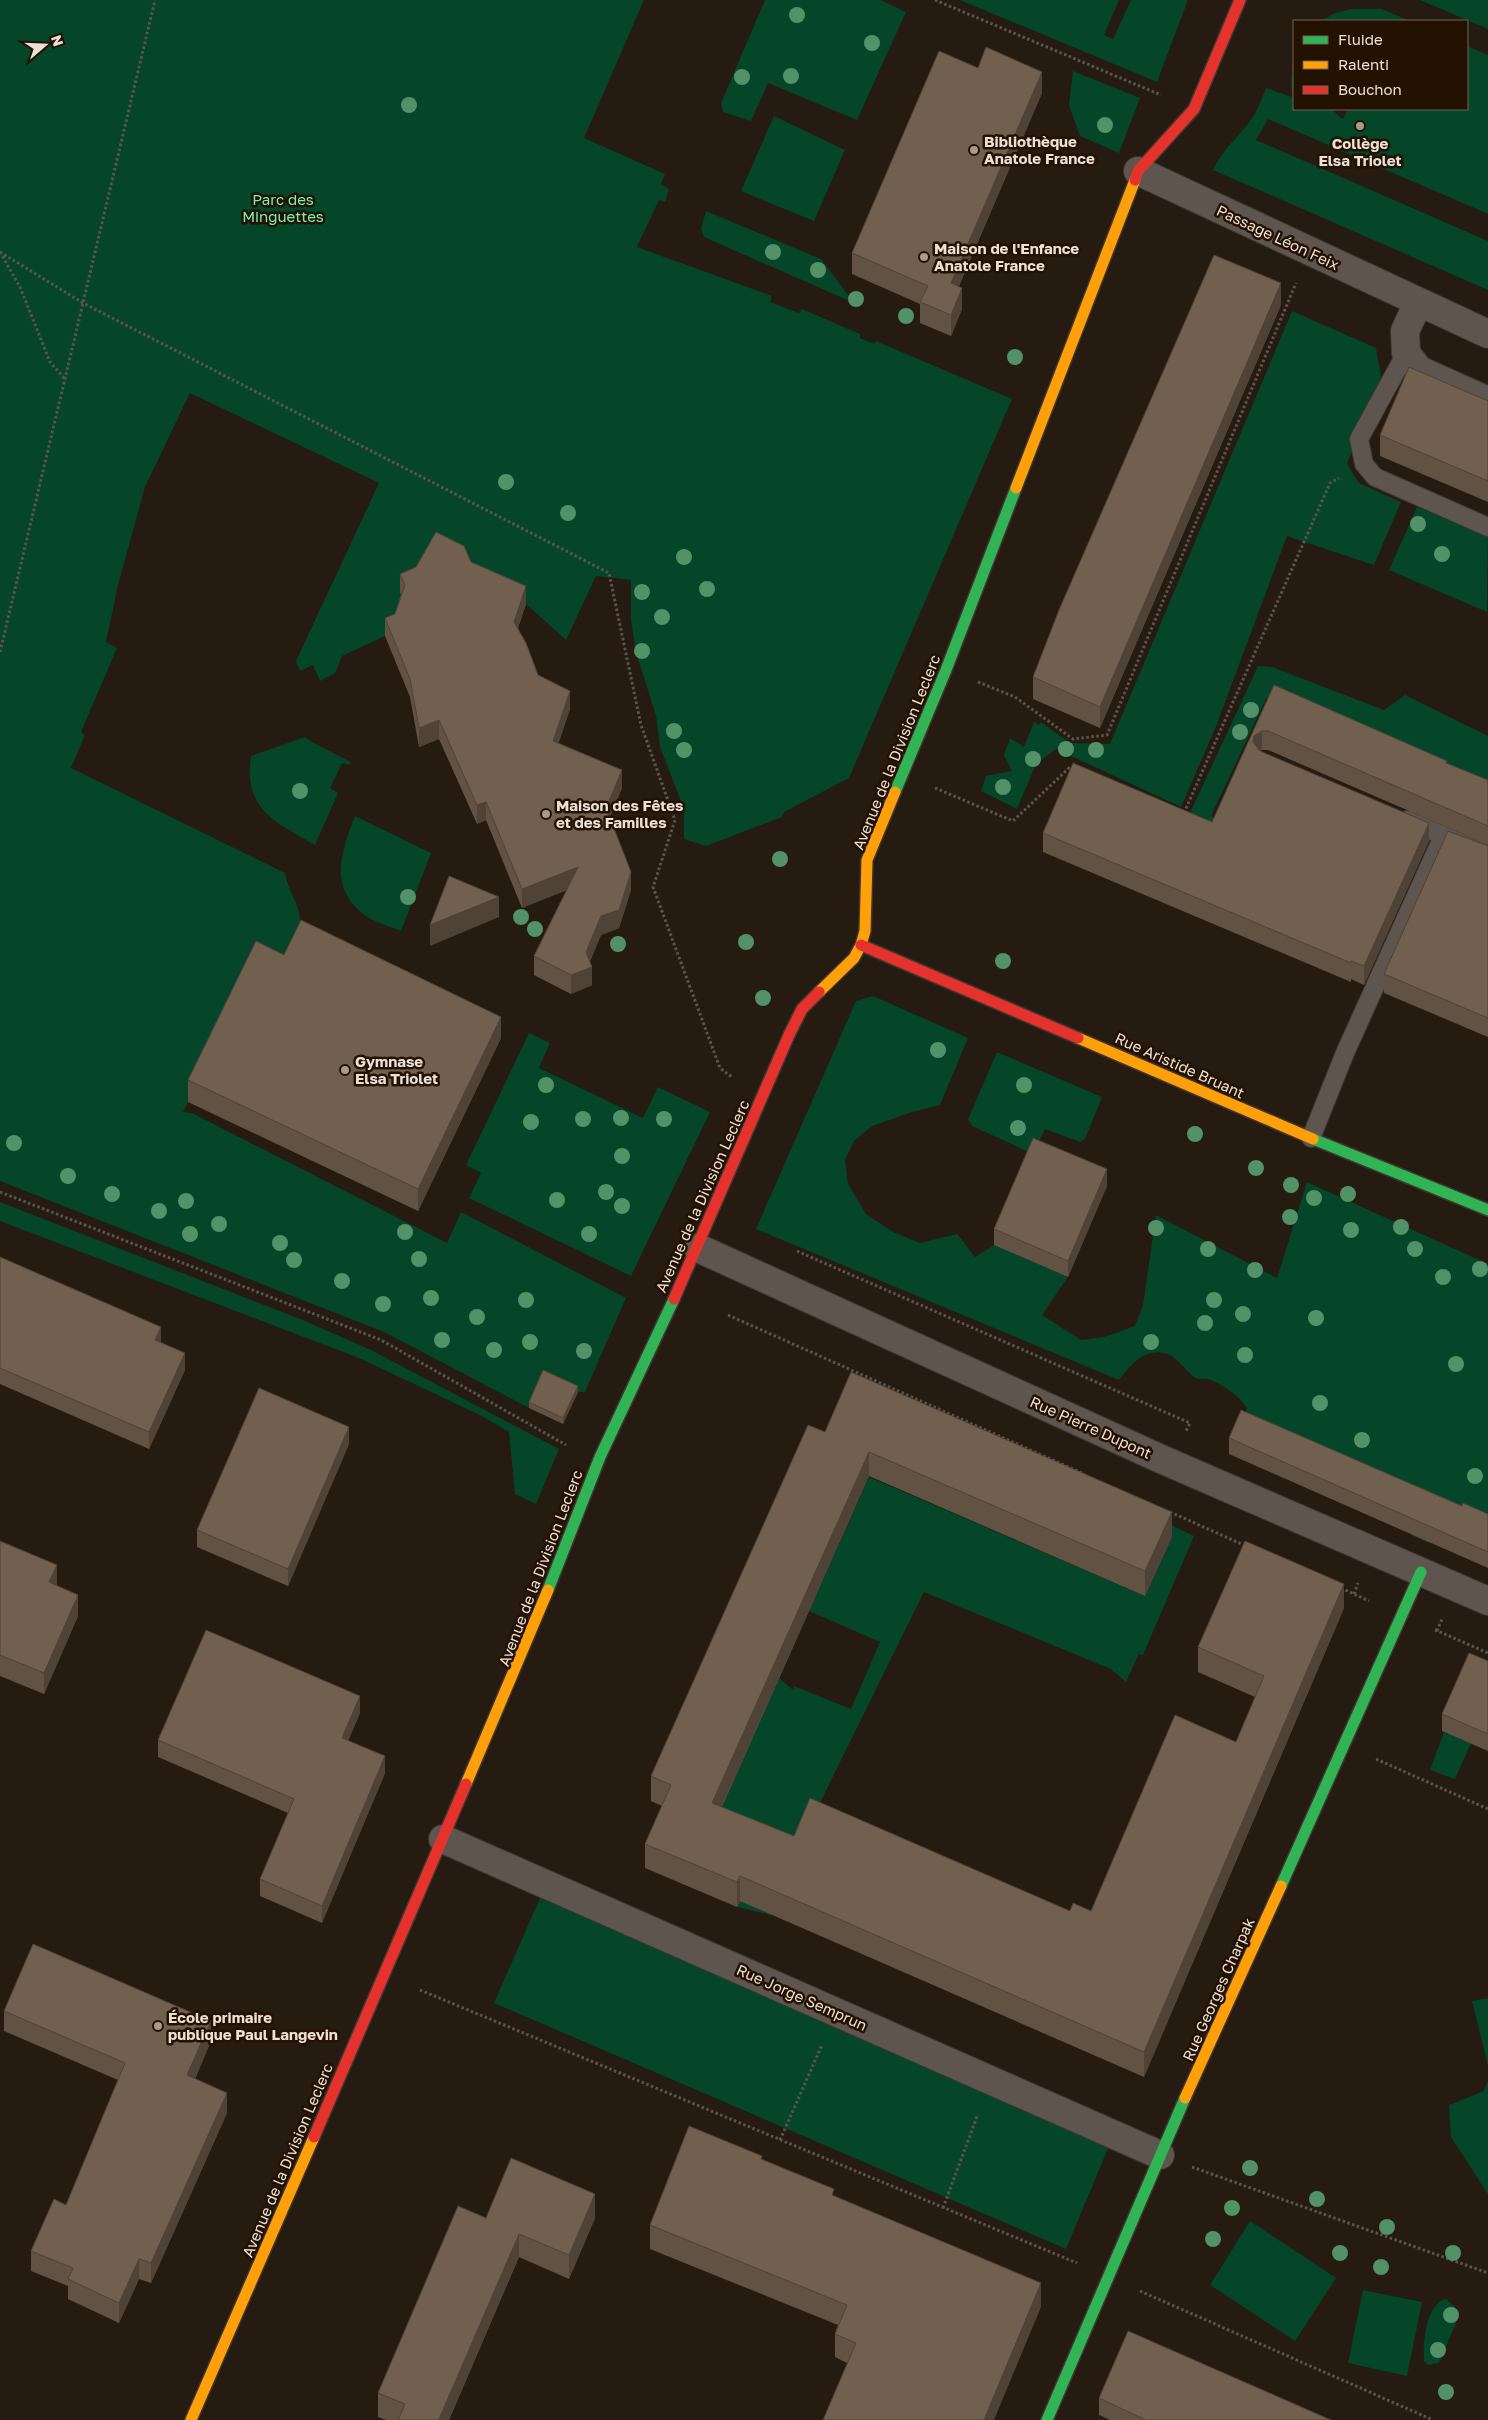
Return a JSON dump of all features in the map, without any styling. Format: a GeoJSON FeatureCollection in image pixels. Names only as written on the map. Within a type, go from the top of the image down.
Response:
{"type":"FeatureCollection","features":[{"type":"Feature","properties":{"kind":"street","name":"Avenue de la Division Leclerc"},"geometry":{"type":"LineString","coordinates":[[191,2420],[522,1656],[600,1457],[698,1248],[802,1009],[854,958],[861,945],[865,931],[867,860],[946,670],[1138,171],[1194,108],[1240,0]]}},
{"type":"Feature","properties":{"kind":"street","name":"Passage Léon Feix"},"geometry":{"type":"LineString","coordinates":[[1138,171],[1418,304],[1488,334]]}},
{"type":"Feature","properties":{"kind":"street"},"geometry":{"type":"LineString","coordinates":[[1418,304],[1405,331],[1406,353],[1419,370],[1488,401]]}},
{"type":"Feature","properties":{"kind":"street","name":"Rue Aristide Bruant"},"geometry":{"type":"LineString","coordinates":[[861,945],[1311,1138],[1488,1210]]}},
{"type":"Feature","properties":{"kind":"street","name":"Rue Pierre Dupont"},"geometry":{"type":"LineString","coordinates":[[698,1248],[1161,1459],[1488,1601]]}},
{"type":"Feature","properties":{"kind":"street","name":"Rue Georges Charpak"},"geometry":{"type":"LineString","coordinates":[[1047,2420],[1160,2155],[1421,1572]]}},
{"type":"Feature","properties":{"kind":"street","name":"Rue Jorge Semprun"},"geometry":{"type":"LineString","coordinates":[[443,1839],[1160,2155]]}},
{"type":"Feature","properties":{"kind":"lane"},"geometry":{"type":"LineString","coordinates":[[1406,353],[1359,439],[1364,464],[1374,477],[1488,527]]}},
{"type":"Feature","properties":{"kind":"lane"},"geometry":{"type":"LineString","coordinates":[[1389,813],[1488,855]]}},
{"type":"Feature","properties":{"kind":"lane"},"geometry":{"type":"LineString","coordinates":[[1311,1138],[1345,1053],[1443,836]]}},
{"type":"Feature","properties":{"kind":"path"},"geometry":{"type":"LineString","coordinates":[[0,652],[155,0]]}},
{"type":"Feature","properties":{"kind":"path"},"geometry":{"type":"LineString","coordinates":[[935,0],[1194,108]]}},
{"type":"Feature","properties":{"kind":"path"},"geometry":{"type":"LineString","coordinates":[[0,252],[83,303],[609,573],[641,725],[674,820],[653,887],[720,1068],[733,1079]]}},
{"type":"Feature","properties":{"kind":"path"},"geometry":{"type":"LineString","coordinates":[[0,252],[20,287],[50,362],[64,378]]}},
{"type":"Feature","properties":{"kind":"path"},"geometry":{"type":"LineString","coordinates":[[946,670],[1015,697],[1073,739],[1107,735],[1309,252]]}},
{"type":"Feature","properties":{"kind":"path"},"geometry":{"type":"LineString","coordinates":[[1183,816],[1330,483],[1364,464]]}},
{"type":"Feature","properties":{"kind":"path"},"geometry":{"type":"LineString","coordinates":[[902,774],[1013,821],[1069,768],[1078,772]]}},
{"type":"Feature","properties":{"kind":"path"},"geometry":{"type":"LineString","coordinates":[[0,1192],[381,1340],[566,1446],[600,1457]]}},
{"type":"Feature","properties":{"kind":"path"},"geometry":{"type":"LineString","coordinates":[[728,1315],[1091,1477]]}},
{"type":"Feature","properties":{"kind":"path"},"geometry":{"type":"LineString","coordinates":[[1164,1509],[1254,1550]]}},
{"type":"Feature","properties":{"kind":"path"},"geometry":{"type":"LineString","coordinates":[[1336,1586],[1488,1653]]}},
{"type":"Feature","properties":{"kind":"path"},"geometry":{"type":"LineString","coordinates":[[1343,1745],[1488,1809]]}},
{"type":"Feature","properties":{"kind":"path"},"geometry":{"type":"LineString","coordinates":[[420,1990],[1109,2277],[1433,2420]]}},
{"type":"Feature","properties":{"kind":"path"},"geometry":{"type":"LineString","coordinates":[[780,2140],[836,2012]]}},
{"type":"Feature","properties":{"kind":"path"},"geometry":{"type":"LineString","coordinates":[[944,2208],[991,2080]]}},
{"type":"Feature","properties":{"kind":"path"},"geometry":{"type":"LineString","coordinates":[[1160,2155],[1488,2273]]}},
{"type":"Feature","properties":{"kind":"green space","name":"Parc des Minguettes"},"geometry":{"type":"Polygon","coordinates":[[[0,0],[644,0],[584,138],[665,174],[661,184],[669,189],[665,202],[659,200],[637,247],[772,296],[770,302],[799,313],[802,309],[860,334],[860,338],[874,344],[876,341],[1012,399],[849,778],[784,812],[782,817],[706,846],[684,839],[684,809],[660,747],[656,716],[636,652],[631,620],[631,580],[596,576],[566,640],[526,604],[405,604],[385,636],[342,656],[335,673],[320,681],[313,665],[300,671],[296,661],[379,483],[190,393],[145,487],[118,585],[106,642],[117,648],[81,732],[85,735],[71,768],[285,873],[297,906],[301,925],[298,942],[284,976],[256,963],[183,1112],[192,1113],[447,1243],[461,1212],[626,1298],[585,1392],[578,1392],[543,1376],[529,1408],[384,1332],[0,1181],[0,0]]]}},
{"type":"Feature","properties":{"kind":"green space"},"geometry":{"type":"Polygon","coordinates":[[[765,0],[881,0],[906,12],[857,120],[768,83],[751,121],[723,112],[721,103],[765,0]]]}},
{"type":"Feature","properties":{"kind":"green space"},"geometry":{"type":"Polygon","coordinates":[[[960,0],[1119,0],[1104,35],[1113,39],[1131,0],[1188,0],[1157,82],[960,0]]]}},
{"type":"Feature","properties":{"kind":"green space"},"geometry":{"type":"Polygon","coordinates":[[[1420,0],[1488,0],[1488,29],[1420,0]]]}},
{"type":"Feature","properties":{"kind":"green space"},"geometry":{"type":"Polygon","coordinates":[[[1351,9],[1382,9],[1408,20],[1323,20],[1335,13],[1351,9]]]}},
{"type":"Feature","properties":{"kind":"green space"},"geometry":{"type":"Polygon","coordinates":[[[1468,46],[1488,55],[1488,214],[1268,119],[1256,140],[1488,241],[1488,290],[1213,170],[1222,155],[1255,114],[1266,88],[1292,97],[1291,81],[1293,66],[1293,110],[1332,110],[1343,119],[1348,110],[1468,110],[1468,46]]]}},
{"type":"Feature","properties":{"kind":"green space"},"geometry":{"type":"Polygon","coordinates":[[[1073,71],[1140,98],[1119,153],[1080,136],[1069,105],[1073,71]]]}},
{"type":"Feature","properties":{"kind":"green space"},"geometry":{"type":"Polygon","coordinates":[[[774,116],[845,150],[814,221],[741,191],[774,116]]]}},
{"type":"Feature","properties":{"kind":"green space"},"geometry":{"type":"Polygon","coordinates":[[[706,211],[821,259],[854,303],[704,237],[701,229],[706,211]]]}},
{"type":"Feature","properties":{"kind":"green space"},"geometry":{"type":"Polygon","coordinates":[[[1292,311],[1376,348],[1381,377],[1347,464],[1359,483],[1401,502],[1374,565],[1287,536],[1215,729],[1181,807],[1056,749],[1036,764],[1017,809],[981,791],[986,776],[1012,771],[1004,755],[1010,738],[1024,747],[1034,722],[1039,725],[1041,722],[1070,743],[1110,744],[1292,311]]]}},
{"type":"Feature","properties":{"kind":"green space"},"geometry":{"type":"Polygon","coordinates":[[[1417,507],[1488,537],[1487,612],[1389,570],[1417,507]]]}},
{"type":"Feature","properties":{"kind":"green space"},"geometry":{"type":"Polygon","coordinates":[[[1258,666],[1272,667],[1384,710],[1405,695],[1488,736],[1488,799],[1274,704],[1267,697],[1211,816],[1238,830],[1386,877],[1189,815],[1258,666]]]}},
{"type":"Feature","properties":{"kind":"green space"},"geometry":{"type":"Polygon","coordinates":[[[305,737],[351,762],[349,765],[342,763],[330,788],[338,793],[315,845],[287,829],[265,812],[257,801],[252,789],[250,774],[251,756],[305,737]]]}},
{"type":"Feature","properties":{"kind":"green space"},"geometry":{"type":"Polygon","coordinates":[[[355,816],[431,853],[401,931],[366,916],[351,902],[345,891],[341,879],[341,867],[346,842],[355,816]]]}},
{"type":"Feature","properties":{"kind":"green space"},"geometry":{"type":"Polygon","coordinates":[[[873,996],[968,1038],[940,1105],[912,1112],[872,1126],[854,1141],[845,1160],[848,1184],[866,1214],[893,1232],[920,1243],[957,1234],[975,1257],[994,1245],[1068,1277],[1042,1315],[1081,1340],[1104,1337],[1135,1326],[1143,1305],[1156,1215],[1277,1278],[1307,1182],[1488,1264],[1488,1520],[1433,1536],[1429,1543],[1411,1535],[1423,1506],[1241,1426],[1247,1408],[1239,1399],[1218,1383],[1196,1378],[1170,1355],[1154,1352],[1147,1354],[1134,1362],[1119,1380],[756,1229],[856,1001],[873,996]]]}},
{"type":"Feature","properties":{"kind":"green space"},"geometry":{"type":"Polygon","coordinates":[[[529,1033],[550,1043],[539,1068],[643,1118],[658,1087],[710,1112],[631,1276],[469,1198],[481,1173],[466,1165],[529,1033]]]}},
{"type":"Feature","properties":{"kind":"green space"},"geometry":{"type":"Polygon","coordinates":[[[997,1052],[1102,1097],[1085,1139],[1080,1142],[1045,1129],[1033,1154],[972,1126],[968,1119],[997,1052]]]}},
{"type":"Feature","properties":{"kind":"green space"},"geometry":{"type":"Polygon","coordinates":[[[0,1202],[303,1320],[373,1351],[559,1449],[536,1504],[515,1494],[509,1432],[482,1416],[359,1358],[0,1221],[0,1202]]]}},
{"type":"Feature","properties":{"kind":"green space"},"geometry":{"type":"Polygon","coordinates":[[[869,1477],[1145,1596],[1172,1537],[1124,1502],[1194,1536],[1143,1655],[1139,1654],[1126,1682],[1111,1669],[924,1592],[810,1823],[771,1915],[737,1907],[763,1848],[712,1828],[779,1678],[793,1690],[794,1686],[851,1709],[880,1642],[809,1611],[869,1477]]]}},
{"type":"Feature","properties":{"kind":"green space"},"geometry":{"type":"Polygon","coordinates":[[[1444,1732],[1471,1743],[1455,1779],[1430,1770],[1444,1732]]]}},
{"type":"Feature","properties":{"kind":"green space"},"geometry":{"type":"Polygon","coordinates":[[[540,1898],[1109,2146],[1066,2249],[494,2003],[540,1898]]]}},
{"type":"Feature","properties":{"kind":"green space"},"geometry":{"type":"Polygon","coordinates":[[[1488,1998],[1488,2066],[1472,2001],[1488,1998]]]}},
{"type":"Feature","properties":{"kind":"green space"},"geometry":{"type":"Polygon","coordinates":[[[1488,2081],[1488,2194],[1451,2137],[1449,2105],[1484,2091],[1488,2081]]]}},
{"type":"Feature","properties":{"kind":"green space"},"geometry":{"type":"Polygon","coordinates":[[[1250,2221],[1336,2278],[1295,2341],[1210,2285],[1250,2221]]]}},
{"type":"Feature","properties":{"kind":"green space"},"geometry":{"type":"Polygon","coordinates":[[[1363,2290],[1422,2302],[1407,2376],[1348,2363],[1363,2290]]]}},
{"type":"Feature","properties":{"kind":"green space"},"geometry":{"type":"Polygon","coordinates":[[[1446,2299],[1456,2308],[1456,2323],[1439,2363],[1428,2365],[1424,2361],[1427,2326],[1434,2308],[1439,2302],[1446,2299]]]}},
{"type":"Feature","properties":{"kind":"building"},"geometry":{"type":"Polygon","coordinates":[[[986,47],[1042,72],[951,283],[962,288],[951,315],[920,302],[928,286],[852,253],[939,51],[978,68],[986,47]]]}},
{"type":"Feature","properties":{"kind":"building"},"geometry":{"type":"Polygon","coordinates":[[[1214,255],[1281,283],[1100,707],[1033,677],[1059,610],[1214,255]]]}},
{"type":"Feature","properties":{"kind":"building"},"geometry":{"type":"Polygon","coordinates":[[[1409,367],[1488,401],[1488,481],[1380,435],[1409,367]]]}},
{"type":"Feature","properties":{"kind":"building"},"geometry":{"type":"Polygon","coordinates":[[[436,532],[464,546],[471,562],[526,586],[514,622],[526,643],[538,675],[570,691],[553,741],[622,770],[606,808],[631,872],[619,910],[601,916],[586,952],[592,967],[571,975],[534,956],[578,867],[522,889],[486,802],[477,805],[439,720],[419,728],[410,679],[385,618],[395,614],[405,585],[400,574],[416,567],[436,532]]]}},
{"type":"Feature","properties":{"kind":"building"},"geometry":{"type":"Polygon","coordinates":[[[1274,685],[1447,761],[1446,763],[1488,780],[1488,826],[1268,731],[1262,731],[1254,736],[1253,742],[1260,751],[1429,823],[1364,966],[1351,961],[1351,963],[1043,833],[1073,763],[1212,822],[1274,685]]]}},
{"type":"Feature","properties":{"kind":"building"},"geometry":{"type":"Polygon","coordinates":[[[1448,831],[1488,846],[1488,1018],[1384,974],[1448,831]]]}},
{"type":"Feature","properties":{"kind":"building"},"geometry":{"type":"Polygon","coordinates":[[[449,876],[499,897],[430,925],[449,876]]]}},
{"type":"Feature","properties":{"kind":"building","name":"Gymnase Elsa Triolet"},"geometry":{"type":"Polygon","coordinates":[[[301,920],[501,1017],[418,1189],[188,1080],[256,941],[284,955],[301,920]]]}},
{"type":"Feature","properties":{"kind":"building"},"geometry":{"type":"Polygon","coordinates":[[[1033,1138],[1107,1169],[1068,1261],[994,1229],[1033,1138]]]}},
{"type":"Feature","properties":{"kind":"building"},"geometry":{"type":"Polygon","coordinates":[[[0,1257],[161,1327],[155,1340],[185,1353],[149,1432],[0,1368],[0,1257]]]}},
{"type":"Feature","properties":{"kind":"building"},"geometry":{"type":"Polygon","coordinates":[[[543,1370],[578,1386],[563,1418],[529,1402],[543,1370]]]}},
{"type":"Feature","properties":{"kind":"building"},"geometry":{"type":"Polygon","coordinates":[[[851,1372],[1172,1512],[1145,1571],[869,1452],[712,1803],[794,1836],[810,1798],[1070,1911],[1073,1903],[1091,1911],[1175,1715],[1236,1742],[1264,1676],[1198,1647],[1245,1541],[1344,1584],[1144,2052],[740,1876],[737,1882],[645,1844],[671,1785],[651,1776],[808,1425],[825,1432],[851,1372]]]}},
{"type":"Feature","properties":{"kind":"building"},"geometry":{"type":"Polygon","coordinates":[[[259,1388],[349,1427],[288,1569],[197,1530],[259,1388]]]}},
{"type":"Feature","properties":{"kind":"building"},"geometry":{"type":"Polygon","coordinates":[[[1241,1410],[1462,1506],[1463,1503],[1488,1514],[1488,1552],[1229,1438],[1241,1410]]]}},
{"type":"Feature","properties":{"kind":"building"},"geometry":{"type":"Polygon","coordinates":[[[0,1541],[57,1565],[49,1582],[78,1595],[44,1673],[0,1655],[0,1541]]]}},
{"type":"Feature","properties":{"kind":"building"},"geometry":{"type":"Polygon","coordinates":[[[206,1630],[360,1696],[342,1738],[385,1756],[322,1906],[260,1879],[294,1799],[158,1740],[206,1630]]]}},
{"type":"Feature","properties":{"kind":"building"},"geometry":{"type":"Polygon","coordinates":[[[1469,1653],[1488,1661],[1488,1734],[1442,1714],[1469,1653]]]}},
{"type":"Feature","properties":{"kind":"building"},"geometry":{"type":"Polygon","coordinates":[[[33,1944],[211,2021],[187,2075],[227,2093],[151,2263],[139,2259],[119,2303],[68,2279],[73,2268],[31,2251],[54,2199],[66,2205],[125,2063],[4,2011],[33,1944]]]}},
{"type":"Feature","properties":{"kind":"building"},"geometry":{"type":"Polygon","coordinates":[[[689,2126],[762,2156],[761,2159],[834,2189],[832,2195],[1041,2283],[984,2420],[823,2420],[856,2343],[835,2334],[847,2305],[650,2225],[689,2126]]]}},
{"type":"Feature","properties":{"kind":"building"},"geometry":{"type":"Polygon","coordinates":[[[511,2158],[595,2194],[569,2255],[519,2234],[439,2419],[443,2420],[398,2420],[405,2404],[378,2393],[458,2206],[486,2218],[511,2158]]]}},
{"type":"Feature","properties":{"kind":"building"},"geometry":{"type":"Polygon","coordinates":[[[1128,2331],[1331,2420],[1146,2420],[1099,2398],[1128,2331]]]}},
{"type":"Feature","properties":{"kind":"traffic: fast"},"geometry":{"type":"LineString","coordinates":[[895,792],[946,670],[1016,488]]}},
{"type":"Feature","properties":{"kind":"traffic: fast"},"geometry":{"type":"LineString","coordinates":[[1313,1139],[1488,1210]]}},
{"type":"Feature","properties":{"kind":"traffic: fast"},"geometry":{"type":"LineString","coordinates":[[548,1590],[600,1457],[674,1299]]}},
{"type":"Feature","properties":{"kind":"traffic: fast"},"geometry":{"type":"LineString","coordinates":[[1281,1886],[1421,1572]]}},
{"type":"Feature","properties":{"kind":"traffic: fast"},"geometry":{"type":"LineString","coordinates":[[1047,2420],[1185,2098]]}},
{"type":"Feature","properties":{"kind":"traffic: slow"},"geometry":{"type":"LineString","coordinates":[[1016,488],[1135,180]]}},
{"type":"Feature","properties":{"kind":"traffic: slow"},"geometry":{"type":"LineString","coordinates":[[819,992],[854,958],[861,945],[865,931],[867,860],[895,792]]}},
{"type":"Feature","properties":{"kind":"traffic: slow"},"geometry":{"type":"LineString","coordinates":[[1078,1038],[1313,1139]]}},
{"type":"Feature","properties":{"kind":"traffic: slow"},"geometry":{"type":"LineString","coordinates":[[466,1784],[548,1590]]}},
{"type":"Feature","properties":{"kind":"traffic: slow"},"geometry":{"type":"LineString","coordinates":[[1185,2098],[1281,1886]]}},
{"type":"Feature","properties":{"kind":"traffic: slow"},"geometry":{"type":"LineString","coordinates":[[191,2420],[314,2137]]}},
{"type":"Feature","properties":{"kind":"traffic: jam"},"geometry":{"type":"LineString","coordinates":[[1135,180],[1138,171],[1194,109],[1240,0]]}},
{"type":"Feature","properties":{"kind":"traffic: jam"},"geometry":{"type":"LineString","coordinates":[[861,945],[1078,1038]]}},
{"type":"Feature","properties":{"kind":"traffic: jam"},"geometry":{"type":"LineString","coordinates":[[674,1299],[789,1035],[802,1009],[819,992]]}},
{"type":"Feature","properties":{"kind":"traffic: jam"},"geometry":{"type":"LineString","coordinates":[[314,2137],[466,1784]]}},
{"type":"Feature","properties":{"kind":"place","name":"Collège Elsa Triolet"},"geometry":{"type":"Point","coordinates":[1360,126]}},
{"type":"Feature","properties":{"kind":"place","name":"Bibliothèque Anatole France"},"geometry":{"type":"Point","coordinates":[974,150]}},
{"type":"Feature","properties":{"kind":"place","name":"Maison de l'Enfance Anatole France"},"geometry":{"type":"Point","coordinates":[924,257]}},
{"type":"Feature","properties":{"kind":"place","name":"Maison des Fêtes et des Familles"},"geometry":{"type":"Point","coordinates":[546,814]}},
{"type":"Feature","properties":{"kind":"place","name":"Gymnase Elsa Triolet"},"geometry":{"type":"Point","coordinates":[345,1070]}},
{"type":"Feature","properties":{"kind":"place","name":"École primaire publique Paul Langevin"},"geometry":{"type":"Point","coordinates":[158,2026]}}]}
